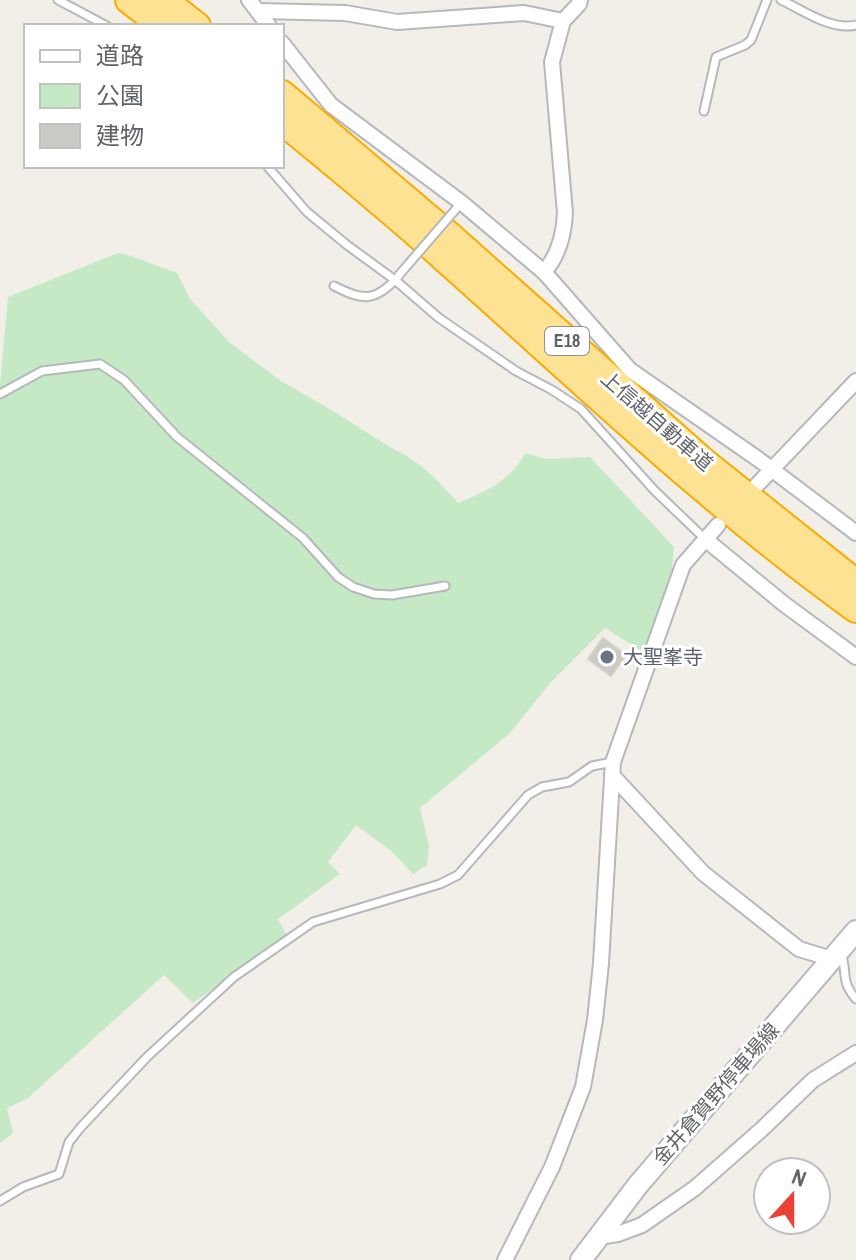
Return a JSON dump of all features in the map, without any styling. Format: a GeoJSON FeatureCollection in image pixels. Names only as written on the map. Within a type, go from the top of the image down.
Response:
{"type":"FeatureCollection","features":[{"type":"Feature","properties":{"kind":"highway"},"geometry":{"type":"LineString","coordinates":[[129,0],[160,24]]}},
{"type":"Feature","properties":{"kind":"highway"},"geometry":{"type":"LineString","coordinates":[[164,0],[194,24]]}},
{"type":"Feature","properties":{"kind":"highway","name":"上信越自動車道"},"geometry":{"type":"LineString","coordinates":[[284,96],[451,237],[704,462],[856,583]]}},
{"type":"Feature","properties":{"kind":"highway","name":"上信越自動車道"},"geometry":{"type":"LineString","coordinates":[[284,123],[441,256],[692,479],[784,555],[856,609]]}},
{"type":"Feature","properties":{"kind":"main road","name":"金井倉賀野停車場線"},"geometry":{"type":"LineString","coordinates":[[581,1260],[638,1185],[856,931]]}},
{"type":"Feature","properties":{"kind":"street"},"geometry":{"type":"LineString","coordinates":[[544,272],[554,260],[565,230],[552,62],[563,21],[580,0]]}},
{"type":"Feature","properties":{"kind":"street"},"geometry":{"type":"LineString","coordinates":[[255,4],[397,22],[524,13],[563,21]]}},
{"type":"Feature","properties":{"kind":"street"},"geometry":{"type":"LineString","coordinates":[[255,4],[268,24]]}},
{"type":"Feature","properties":{"kind":"street"},"geometry":{"type":"LineString","coordinates":[[284,46],[331,105],[544,272],[630,370],[856,533]]}},
{"type":"Feature","properties":{"kind":"street"},"geometry":{"type":"LineString","coordinates":[[756,486],[856,381]]}},
{"type":"Feature","properties":{"kind":"street"},"geometry":{"type":"LineString","coordinates":[[505,1260],[552,1167],[583,1087],[601,963],[612,769],[683,565],[718,525]]}},
{"type":"Feature","properties":{"kind":"street"},"geometry":{"type":"LineString","coordinates":[[705,539],[784,604],[856,657]]}},
{"type":"Feature","properties":{"kind":"street"},"geometry":{"type":"LineString","coordinates":[[612,769],[703,873],[799,949],[836,954]]}},
{"type":"Feature","properties":{"kind":"street"},"geometry":{"type":"LineString","coordinates":[[598,1237],[642,1225],[695,1188],[813,1080],[856,1053]]}},
{"type":"Feature","properties":{"kind":"lane"},"geometry":{"type":"LineString","coordinates":[[58,0],[103,24]]}},
{"type":"Feature","properties":{"kind":"lane"},"geometry":{"type":"LineString","coordinates":[[704,111],[716,57],[751,40],[767,0]]}},
{"type":"Feature","properties":{"kind":"lane"},"geometry":{"type":"LineString","coordinates":[[781,0],[831,24],[856,25]]}},
{"type":"Feature","properties":{"kind":"lane"},"geometry":{"type":"LineString","coordinates":[[269,168],[307,212],[347,245],[397,278],[439,318],[476,345],[581,409],[655,491],[705,539]]}},
{"type":"Feature","properties":{"kind":"lane"},"geometry":{"type":"LineString","coordinates":[[334,286],[367,297],[387,290],[459,206]]}},
{"type":"Feature","properties":{"kind":"lane"},"geometry":{"type":"LineString","coordinates":[[0,394],[42,371],[100,364],[124,380],[177,437],[303,538],[338,577],[353,587],[374,594],[392,595],[445,586]]}},
{"type":"Feature","properties":{"kind":"lane"},"geometry":{"type":"LineString","coordinates":[[0,1201],[23,1187],[59,1174],[69,1142],[81,1127],[147,1057],[234,977],[313,922],[440,884],[458,875],[528,795],[542,787],[569,782],[592,766],[612,769]]}},
{"type":"Feature","properties":{"kind":"lane"},"geometry":{"type":"LineString","coordinates":[[836,954],[843,960],[845,984],[856,999]]}},
{"type":"Feature","properties":{"kind":"green space"},"geometry":{"type":"Polygon","coordinates":[[[118,253],[177,273],[190,299],[229,342],[281,381],[412,459],[458,503],[505,478],[525,453],[546,459],[590,457],[674,547],[672,569],[645,653],[605,628],[551,682],[509,734],[420,808],[429,846],[427,865],[413,874],[390,850],[356,825],[328,862],[340,874],[278,919],[287,936],[193,1003],[164,975],[28,1098],[7,1108],[13,1133],[0,1143],[0,385],[8,297],[118,253]]]}},
{"type":"Feature","properties":{"kind":"building","name":"大聖峯寺"},"geometry":{"type":"Polygon","coordinates":[[[603,638],[626,655],[611,676],[588,659],[603,638]]]}},
{"type":"Feature","properties":{"kind":"place","name":"大聖峯寺"},"geometry":{"type":"Point","coordinates":[607,657]}}]}
